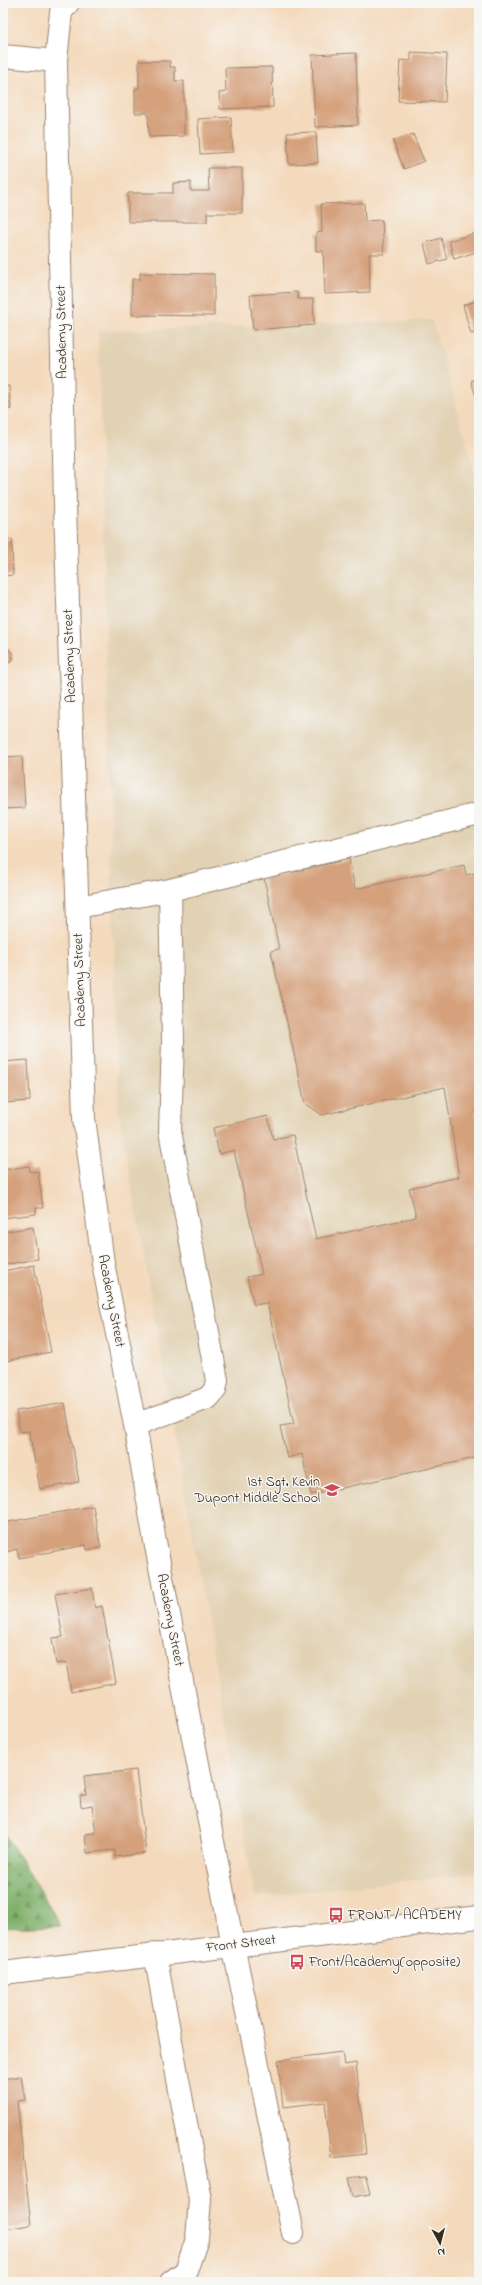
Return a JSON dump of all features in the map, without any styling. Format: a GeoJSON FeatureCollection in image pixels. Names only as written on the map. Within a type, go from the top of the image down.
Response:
{"type":"FeatureCollection","features":[{"type":"Feature","properties":{"kind":"street","name":"Academy Street"},"geometry":{"type":"LineString","coordinates":[[68,3],[61,12],[56,61],[65,505],[84,1118],[103,1263],[135,1425],[154,1536],[233,1945],[293,2233]]}},
{"type":"Feature","properties":{"kind":"street"},"geometry":{"type":"LineString","coordinates":[[3,56],[56,61]]}},
{"type":"Feature","properties":{"kind":"street"},"geometry":{"type":"LineString","coordinates":[[78,907],[170,890],[479,814]]}},
{"type":"Feature","properties":{"kind":"street"},"geometry":{"type":"LineString","coordinates":[[135,1425],[208,1398],[215,1390],[217,1380],[170,1131],[173,1042],[170,890]]}},
{"type":"Feature","properties":{"kind":"street","name":"Front Street"},"geometry":{"type":"LineString","coordinates":[[3,1973],[479,1917]]}},
{"type":"Feature","properties":{"kind":"street"},"geometry":{"type":"LineString","coordinates":[[155,1954],[200,2200],[197,2239],[186,2271],[171,2282]]}},
{"type":"Feature","properties":{"kind":"shaded area","name":"Ist Sgt. Kevin Dupont Middle School"},"geometry":{"type":"Polygon","coordinates":[[[432,320],[479,487],[479,1873],[255,1897],[118,1107],[98,331],[432,320]]]}},
{"type":"Feature","properties":{"kind":"green space"},"geometry":{"type":"Polygon","coordinates":[[[3,1830],[61,1926],[3,1928],[3,1830]]]}},
{"type":"Feature","properties":{"kind":"building"},"geometry":{"type":"Polygon","coordinates":[[[411,52],[447,54],[445,102],[398,101],[400,60],[411,61],[411,52]]]}},
{"type":"Feature","properties":{"kind":"building"},"geometry":{"type":"Polygon","coordinates":[[[356,53],[358,125],[315,127],[312,55],[356,53]]]}},
{"type":"Feature","properties":{"kind":"building"},"geometry":{"type":"Polygon","coordinates":[[[139,61],[170,61],[170,67],[175,67],[175,81],[184,81],[184,136],[149,137],[148,113],[135,113],[135,89],[139,88],[139,61]]]}},
{"type":"Feature","properties":{"kind":"building"},"geometry":{"type":"Polygon","coordinates":[[[272,67],[273,107],[220,109],[219,93],[226,92],[225,68],[272,67]]]}},
{"type":"Feature","properties":{"kind":"building"},"geometry":{"type":"Polygon","coordinates":[[[231,117],[233,152],[200,154],[198,119],[231,117]]]}},
{"type":"Feature","properties":{"kind":"building"},"geometry":{"type":"Polygon","coordinates":[[[316,132],[318,163],[289,164],[287,133],[316,132]]]}},
{"type":"Feature","properties":{"kind":"building"},"geometry":{"type":"Polygon","coordinates":[[[413,134],[424,161],[404,169],[393,141],[413,134]]]}},
{"type":"Feature","properties":{"kind":"building"},"geometry":{"type":"Polygon","coordinates":[[[208,168],[242,168],[242,213],[207,213],[207,222],[128,222],[128,193],[173,193],[173,183],[191,182],[191,191],[209,191],[208,168]]]}},
{"type":"Feature","properties":{"kind":"building"},"geometry":{"type":"Polygon","coordinates":[[[364,203],[365,221],[382,220],[384,254],[369,254],[370,292],[325,294],[323,251],[316,251],[316,233],[322,232],[321,204],[364,203]]]}},
{"type":"Feature","properties":{"kind":"building"},"geometry":{"type":"Polygon","coordinates":[[[479,232],[479,251],[454,259],[449,241],[479,232]]]}},
{"type":"Feature","properties":{"kind":"building"},"geometry":{"type":"Polygon","coordinates":[[[441,238],[447,259],[429,264],[424,243],[441,238]]]}},
{"type":"Feature","properties":{"kind":"building"},"geometry":{"type":"Polygon","coordinates":[[[140,273],[214,274],[214,316],[132,315],[132,279],[140,279],[140,273]]]}},
{"type":"Feature","properties":{"kind":"building"},"geometry":{"type":"Polygon","coordinates":[[[297,292],[298,299],[313,299],[314,325],[253,330],[250,295],[297,292]]]}},
{"type":"Feature","properties":{"kind":"building"},"geometry":{"type":"Polygon","coordinates":[[[479,300],[479,331],[471,334],[463,305],[479,300]]]}},
{"type":"Feature","properties":{"kind":"building"},"geometry":{"type":"Polygon","coordinates":[[[479,378],[479,405],[471,381],[479,378]]]}},
{"type":"Feature","properties":{"kind":"building"},"geometry":{"type":"Polygon","coordinates":[[[9,386],[11,409],[3,410],[3,387],[9,386]]]}},
{"type":"Feature","properties":{"kind":"building"},"geometry":{"type":"Polygon","coordinates":[[[12,539],[13,575],[3,576],[3,540],[12,539]]]}},
{"type":"Feature","properties":{"kind":"building"},"geometry":{"type":"Polygon","coordinates":[[[3,610],[5,610],[7,647],[12,653],[13,660],[4,666],[3,610]]]}},
{"type":"Feature","properties":{"kind":"building"},"geometry":{"type":"Polygon","coordinates":[[[22,756],[25,808],[3,809],[3,757],[22,756]]]}},
{"type":"Feature","properties":{"kind":"building","name":"Ist Sgt. Kevin Dupont Middle School"},"geometry":{"type":"Polygon","coordinates":[[[349,859],[355,889],[464,865],[466,875],[479,872],[479,1112],[476,1112],[479,1132],[479,1457],[311,1495],[302,1454],[287,1458],[280,1426],[294,1424],[267,1303],[254,1305],[247,1277],[262,1274],[234,1150],[219,1154],[213,1128],[268,1116],[273,1139],[293,1135],[316,1239],[416,1217],[409,1188],[459,1177],[445,1087],[322,1115],[305,1103],[271,951],[279,949],[264,878],[349,859]]]}},
{"type":"Feature","properties":{"kind":"building"},"geometry":{"type":"Polygon","coordinates":[[[28,1060],[30,1101],[3,1103],[3,1062],[28,1060]]]}},
{"type":"Feature","properties":{"kind":"building"},"geometry":{"type":"Polygon","coordinates":[[[29,1166],[30,1172],[38,1171],[43,1208],[36,1208],[36,1214],[3,1218],[3,1170],[29,1166]]]}},
{"type":"Feature","properties":{"kind":"building"},"geometry":{"type":"Polygon","coordinates":[[[33,1227],[38,1259],[3,1265],[3,1232],[33,1227]]]}},
{"type":"Feature","properties":{"kind":"building"},"geometry":{"type":"Polygon","coordinates":[[[34,1265],[51,1352],[6,1361],[3,1347],[3,1271],[34,1265]]]}},
{"type":"Feature","properties":{"kind":"building"},"geometry":{"type":"Polygon","coordinates":[[[65,1403],[79,1482],[40,1489],[29,1431],[20,1432],[16,1411],[65,1403]]]}},
{"type":"Feature","properties":{"kind":"building"},"geometry":{"type":"Polygon","coordinates":[[[93,1506],[101,1548],[87,1550],[86,1545],[19,1558],[17,1549],[7,1552],[3,1523],[93,1506]]]}},
{"type":"Feature","properties":{"kind":"building"},"geometry":{"type":"Polygon","coordinates":[[[92,1588],[95,1608],[102,1606],[116,1683],[71,1692],[66,1662],[56,1664],[52,1638],[63,1637],[55,1594],[92,1588]]]}},
{"type":"Feature","properties":{"kind":"building"},"geometry":{"type":"Polygon","coordinates":[[[136,1770],[146,1853],[115,1857],[115,1850],[87,1853],[85,1834],[96,1833],[92,1805],[81,1807],[80,1796],[86,1795],[84,1776],[136,1770]]]}},
{"type":"Feature","properties":{"kind":"building"},"geometry":{"type":"Polygon","coordinates":[[[342,2052],[344,2065],[356,2063],[366,2154],[331,2158],[325,2102],[283,2107],[278,2060],[342,2052]]]}},
{"type":"Feature","properties":{"kind":"building"},"geometry":{"type":"Polygon","coordinates":[[[21,2076],[25,2100],[17,2101],[31,2225],[3,2229],[3,2079],[21,2076]]]}},
{"type":"Feature","properties":{"kind":"building"},"geometry":{"type":"Polygon","coordinates":[[[366,2175],[370,2194],[353,2197],[349,2177],[366,2175]]]}},
{"type":"Feature","properties":{"kind":"place","name":"Ist Sgt. Kevin Dupont Middle School"},"geometry":{"type":"Point","coordinates":[332,1490]}},
{"type":"Feature","properties":{"kind":"place","name":"FRONT / ACADEMY"},"geometry":{"type":"Point","coordinates":[336,1915]}},
{"type":"Feature","properties":{"kind":"place","name":"Front/Academy(opposite)"},"geometry":{"type":"Point","coordinates":[297,1962]}}]}
